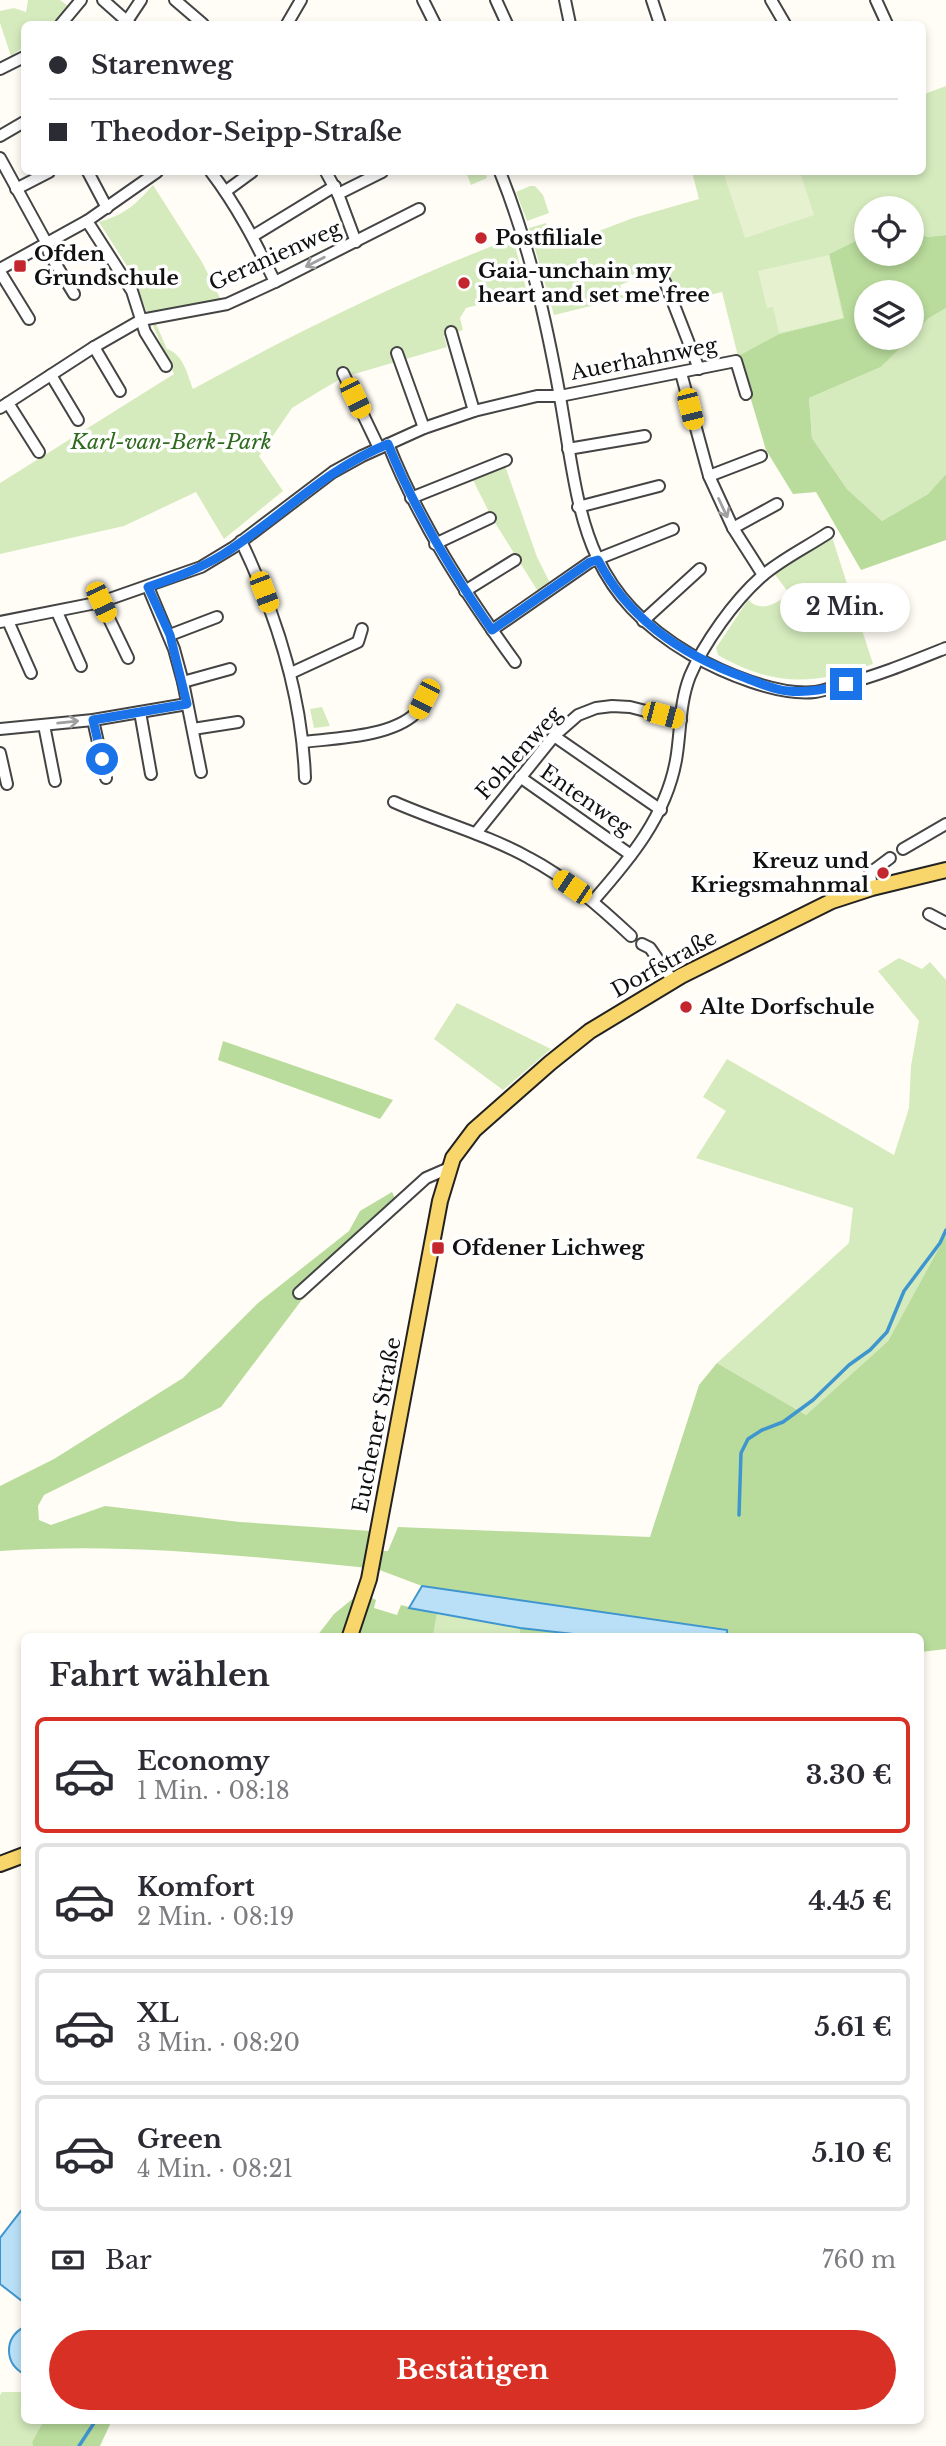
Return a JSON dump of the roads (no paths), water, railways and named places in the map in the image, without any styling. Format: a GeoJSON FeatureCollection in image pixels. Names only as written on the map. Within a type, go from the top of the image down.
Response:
{"type":"FeatureCollection","features":[{"type":"Feature","properties":{"kind":"main road","name":"Dorfstraße"},"geometry":{"type":"LineString","coordinates":[[436,1219],[449,1168],[474,1130],[590,1031],[673,981],[832,901],[946,870]]}},
{"type":"Feature","properties":{"kind":"main road","name":"Euchener Straße"},"geometry":{"type":"LineString","coordinates":[[350,1633],[369,1579],[436,1219]]}},
{"type":"Feature","properties":{"kind":"main road"},"geometry":{"type":"LineString","coordinates":[[0,1864],[21,1856]]}},
{"type":"Feature","properties":{"kind":"street"},"geometry":{"type":"LineString","coordinates":[[64,21],[81,0]]}},
{"type":"Feature","properties":{"kind":"street"},"geometry":{"type":"LineString","coordinates":[[103,0],[126,21]]}},
{"type":"Feature","properties":{"kind":"street"},"geometry":{"type":"LineString","coordinates":[[129,21],[141,0]]}},
{"type":"Feature","properties":{"kind":"street"},"geometry":{"type":"LineString","coordinates":[[175,0],[200,21]]}},
{"type":"Feature","properties":{"kind":"street"},"geometry":{"type":"LineString","coordinates":[[289,21],[302,0]]}},
{"type":"Feature","properties":{"kind":"street"},"geometry":{"type":"LineString","coordinates":[[423,0],[434,21]]}},
{"type":"Feature","properties":{"kind":"street"},"geometry":{"type":"LineString","coordinates":[[496,0],[506,21]]}},
{"type":"Feature","properties":{"kind":"street"},"geometry":{"type":"LineString","coordinates":[[565,0],[569,21]]}},
{"type":"Feature","properties":{"kind":"street"},"geometry":{"type":"LineString","coordinates":[[652,0],[659,21]]}},
{"type":"Feature","properties":{"kind":"street"},"geometry":{"type":"LineString","coordinates":[[771,0],[783,21]]}},
{"type":"Feature","properties":{"kind":"street"},"geometry":{"type":"LineString","coordinates":[[876,0],[886,21]]}},
{"type":"Feature","properties":{"kind":"street"},"geometry":{"type":"LineString","coordinates":[[0,69],[21,58]]}},
{"type":"Feature","properties":{"kind":"street"},"geometry":{"type":"LineString","coordinates":[[0,136],[21,124]]}},
{"type":"Feature","properties":{"kind":"street"},"geometry":{"type":"LineString","coordinates":[[0,158],[46,242],[49,253],[74,294]]}},
{"type":"Feature","properties":{"kind":"street"},"geometry":{"type":"LineString","coordinates":[[16,189],[43,175]]}},
{"type":"Feature","properties":{"kind":"street"},"geometry":{"type":"LineString","coordinates":[[90,175],[107,208]]}},
{"type":"Feature","properties":{"kind":"street"},"geometry":{"type":"LineString","coordinates":[[29,319],[0,270],[87,221],[153,175]]}},
{"type":"Feature","properties":{"kind":"street"},"geometry":{"type":"LineString","coordinates":[[213,175],[253,236],[275,282]]}},
{"type":"Feature","properties":{"kind":"street"},"geometry":{"type":"LineString","coordinates":[[226,191],[248,175]]}},
{"type":"Feature","properties":{"kind":"street"},"geometry":{"type":"LineString","coordinates":[[328,175],[337,190],[356,242]]}},
{"type":"Feature","properties":{"kind":"street"},"geometry":{"type":"LineString","coordinates":[[253,236],[337,190],[374,175]]}},
{"type":"Feature","properties":{"kind":"street"},"geometry":{"type":"LineString","coordinates":[[501,175],[534,275],[560,396],[578,506],[598,560],[613,587],[643,621],[670,642],[716,668],[785,691],[816,692],[868,679],[946,648]]}},
{"type":"Feature","properties":{"kind":"street","name":"Geranienweg"},"geometry":{"type":"LineString","coordinates":[[4,405],[141,320],[226,304],[419,209]]}},
{"type":"Feature","properties":{"kind":"street"},"geometry":{"type":"LineString","coordinates":[[87,221],[132,291],[141,320],[166,366]]}},
{"type":"Feature","properties":{"kind":"street"},"geometry":{"type":"LineString","coordinates":[[665,282],[699,369]]}},
{"type":"Feature","properties":{"kind":"street"},"geometry":{"type":"LineString","coordinates":[[451,332],[474,411]]}},
{"type":"Feature","properties":{"kind":"street"},"geometry":{"type":"LineString","coordinates":[[94,347],[120,391]]}},
{"type":"Feature","properties":{"kind":"street"},"geometry":{"type":"LineString","coordinates":[[397,353],[425,428]]}},
{"type":"Feature","properties":{"kind":"street","name":"Auerhahnweg"},"geometry":{"type":"LineString","coordinates":[[4,621],[101,602],[201,567],[241,541],[333,472],[425,428],[474,411],[537,396],[560,396],[736,361],[746,394]]}},
{"type":"Feature","properties":{"kind":"street"},"geometry":{"type":"LineString","coordinates":[[343,373],[435,544],[515,662]]}},
{"type":"Feature","properties":{"kind":"street"},"geometry":{"type":"LineString","coordinates":[[681,373],[709,476],[733,528],[763,575]]}},
{"type":"Feature","properties":{"kind":"street"},"geometry":{"type":"LineString","coordinates":[[51,375],[78,420]]}},
{"type":"Feature","properties":{"kind":"street"},"geometry":{"type":"LineString","coordinates":[[4,405],[38,452]]}},
{"type":"Feature","properties":{"kind":"street"},"geometry":{"type":"LineString","coordinates":[[568,449],[645,436]]}},
{"type":"Feature","properties":{"kind":"street"},"geometry":{"type":"LineString","coordinates":[[709,476],[761,456]]}},
{"type":"Feature","properties":{"kind":"street"},"geometry":{"type":"LineString","coordinates":[[411,498],[506,460]]}},
{"type":"Feature","properties":{"kind":"street"},"geometry":{"type":"LineString","coordinates":[[578,506],[659,486]]}},
{"type":"Feature","properties":{"kind":"street"},"geometry":{"type":"LineString","coordinates":[[733,528],[777,504]]}},
{"type":"Feature","properties":{"kind":"street"},"geometry":{"type":"LineString","coordinates":[[435,544],[490,517]]}},
{"type":"Feature","properties":{"kind":"street"},"geometry":{"type":"LineString","coordinates":[[492,630],[590,562],[673,529]]}},
{"type":"Feature","properties":{"kind":"street","name":"Entenweg"},"geometry":{"type":"LineString","coordinates":[[593,901],[631,855],[661,810],[677,760],[682,702],[699,659],[732,608],[763,575],[828,533]]}},
{"type":"Feature","properties":{"kind":"street"},"geometry":{"type":"LineString","coordinates":[[241,541],[274,619],[291,673],[303,742],[305,778]]}},
{"type":"Feature","properties":{"kind":"street"},"geometry":{"type":"LineString","coordinates":[[465,591],[515,560]]}},
{"type":"Feature","properties":{"kind":"street"},"geometry":{"type":"LineString","coordinates":[[643,621],[700,569]]}},
{"type":"Feature","properties":{"kind":"street"},"geometry":{"type":"LineString","coordinates":[[148,587],[170,635],[183,682],[201,772]]}},
{"type":"Feature","properties":{"kind":"street"},"geometry":{"type":"LineString","coordinates":[[101,602],[128,658]]}},
{"type":"Feature","properties":{"kind":"street"},"geometry":{"type":"LineString","coordinates":[[57,612],[81,666]]}},
{"type":"Feature","properties":{"kind":"street"},"geometry":{"type":"LineString","coordinates":[[170,635],[217,617]]}},
{"type":"Feature","properties":{"kind":"street"},"geometry":{"type":"LineString","coordinates":[[4,621],[31,673]]}},
{"type":"Feature","properties":{"kind":"street"},"geometry":{"type":"LineString","coordinates":[[291,673],[358,642],[362,629]]}},
{"type":"Feature","properties":{"kind":"street"},"geometry":{"type":"LineString","coordinates":[[183,682],[230,669]]}},
{"type":"Feature","properties":{"kind":"street"},"geometry":{"type":"LineString","coordinates":[[303,742],[392,728],[417,713],[424,699]]}},
{"type":"Feature","properties":{"kind":"street"},"geometry":{"type":"LineString","coordinates":[[0,729],[93,720],[187,704]]}},
{"type":"Feature","properties":{"kind":"street","name":"Fohlenweg"},"geometry":{"type":"LineString","coordinates":[[475,833],[554,736],[578,715],[596,708],[612,706],[630,707],[681,720]]}},
{"type":"Feature","properties":{"kind":"street"},"geometry":{"type":"LineString","coordinates":[[140,712],[151,774]]}},
{"type":"Feature","properties":{"kind":"street"},"geometry":{"type":"LineString","coordinates":[[93,720],[106,778]]}},
{"type":"Feature","properties":{"kind":"street"},"geometry":{"type":"LineString","coordinates":[[192,729],[238,722]]}},
{"type":"Feature","properties":{"kind":"street"},"geometry":{"type":"LineString","coordinates":[[44,725],[55,781]]}},
{"type":"Feature","properties":{"kind":"street","name":"Entenweg"},"geometry":{"type":"LineString","coordinates":[[554,736],[661,810]]}},
{"type":"Feature","properties":{"kind":"street"},"geometry":{"type":"LineString","coordinates":[[0,753],[6,784]]}},
{"type":"Feature","properties":{"kind":"street","name":"Entenweg"},"geometry":{"type":"LineString","coordinates":[[520,777],[631,855]]}},
{"type":"Feature","properties":{"kind":"street"},"geometry":{"type":"LineString","coordinates":[[394,802],[475,833],[530,858],[593,901],[631,936]]}},
{"type":"Feature","properties":{"kind":"street"},"geometry":{"type":"LineString","coordinates":[[903,849],[946,824]]}},
{"type":"Feature","properties":{"kind":"street"},"geometry":{"type":"LineString","coordinates":[[872,888],[870,873],[890,858]]}},
{"type":"Feature","properties":{"kind":"street"},"geometry":{"type":"LineString","coordinates":[[929,914],[946,923]]}},
{"type":"Feature","properties":{"kind":"street"},"geometry":{"type":"LineString","coordinates":[[642,944],[650,948],[673,981]]}},
{"type":"Feature","properties":{"kind":"street","name":"Dorfstraße"},"geometry":{"type":"LineString","coordinates":[[299,1293],[426,1178],[449,1168]]}},
{"type":"Feature","properties":{"kind":"water"},"geometry":{"type":"Polygon","coordinates":[[[422,1586],[727,1630],[727,1633],[564,1633],[520,1628],[409,1608],[422,1586]]]}},
{"type":"Feature","properties":{"kind":"water"},"geometry":{"type":"Polygon","coordinates":[[[21,2211],[21,2300],[0,2284],[0,2238],[21,2211]]]}},
{"type":"Feature","properties":{"kind":"water"},"geometry":{"type":"Polygon","coordinates":[[[21,2329],[21,2372],[13,2364],[9,2351],[17,2332],[21,2329]]]}},
{"type":"Feature","properties":{"kind":"waterway"},"geometry":{"type":"LineString","coordinates":[[739,1515],[741,1453],[748,1439],[783,1422],[813,1400],[849,1365],[870,1350],[887,1332],[904,1291],[940,1243],[946,1230]]}},
{"type":"Feature","properties":{"kind":"waterway"},"geometry":{"type":"LineString","coordinates":[[79,2446],[93,2424]]}},
{"type":"Feature","properties":{"kind":"place","name":"Postfiliale"},"geometry":{"type":"Point","coordinates":[481,238]}},
{"type":"Feature","properties":{"kind":"place","name":"Ofden Grundschule"},"geometry":{"type":"Point","coordinates":[20,266]}},
{"type":"Feature","properties":{"kind":"place","name":"Gaia-unchain my heart and set me free"},"geometry":{"type":"Point","coordinates":[464,283]}},
{"type":"Feature","properties":{"kind":"place","name":"Kreuz und Kriegsmahnmal"},"geometry":{"type":"Point","coordinates":[883,873]}},
{"type":"Feature","properties":{"kind":"place","name":"Alte Dorfschule"},"geometry":{"type":"Point","coordinates":[686,1007]}},
{"type":"Feature","properties":{"kind":"place","name":"Ofdener Lichweg"},"geometry":{"type":"Point","coordinates":[438,1248]}},
{"type":"Feature","properties":{"kind":"park label","name":"Karl-van-Berk-Park"},"geometry":{"type":"Point","coordinates":[171,442]}}]}
